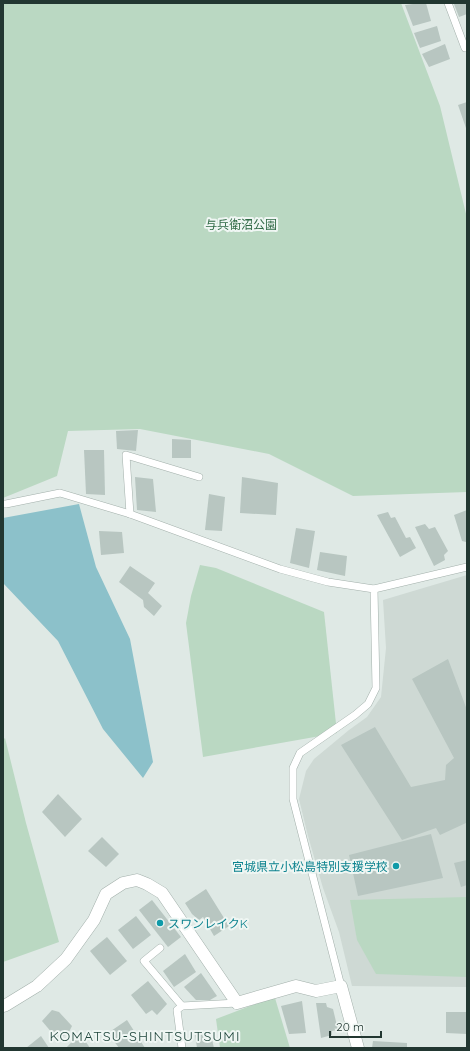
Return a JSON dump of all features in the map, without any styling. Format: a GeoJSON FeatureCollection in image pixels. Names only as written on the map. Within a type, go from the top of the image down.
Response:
{"type":"FeatureCollection","features":[{"type":"Feature","properties":{"kind":"street"},"geometry":{"type":"LineString","coordinates":[[3,1006],[37,986],[66,959],[94,920],[106,894],[123,883],[137,880],[162,893],[237,1003],[296,986],[316,991],[341,986],[358,1048]]}},
{"type":"Feature","properties":{"kind":"lane"},"geometry":{"type":"LineString","coordinates":[[448,3],[465,48],[467,48]]}},
{"type":"Feature","properties":{"kind":"lane"},"geometry":{"type":"LineString","coordinates":[[130,514],[126,455],[199,477]]}},
{"type":"Feature","properties":{"kind":"lane"},"geometry":{"type":"LineString","coordinates":[[3,504],[60,493],[130,514],[280,569],[328,582],[374,589],[467,568]]}},
{"type":"Feature","properties":{"kind":"lane"},"geometry":{"type":"LineString","coordinates":[[341,986],[293,799],[293,768],[300,753],[355,715],[368,704],[376,688],[374,589]]}},
{"type":"Feature","properties":{"kind":"lane"},"geometry":{"type":"LineString","coordinates":[[160,948],[144,962],[182,1006]]}},
{"type":"Feature","properties":{"kind":"lane"},"geometry":{"type":"LineString","coordinates":[[182,1048],[177,1010],[182,1006],[237,1003]]}},
{"type":"Feature","properties":{"kind":"shaded area"},"geometry":{"type":"Polygon","coordinates":[[[467,575],[467,987],[352,986],[339,932],[323,888],[299,799],[306,771],[314,759],[367,717],[381,697],[386,648],[383,600],[467,575]]]}},
{"type":"Feature","properties":{"kind":"green space","name":"与兵衛沼公園"},"geometry":{"type":"Polygon","coordinates":[[[3,3],[401,3],[440,106],[467,218],[467,492],[353,496],[269,454],[140,429],[68,431],[57,476],[3,498],[3,3]]]}},
{"type":"Feature","properties":{"kind":"green space"},"geometry":{"type":"Polygon","coordinates":[[[200,565],[216,568],[324,612],[337,733],[203,757],[186,623],[191,596],[200,565]]]}},
{"type":"Feature","properties":{"kind":"green space"},"geometry":{"type":"Polygon","coordinates":[[[5,738],[26,823],[59,942],[3,962],[3,740],[5,738]]]}},
{"type":"Feature","properties":{"kind":"green space"},"geometry":{"type":"Polygon","coordinates":[[[467,897],[467,977],[376,974],[357,940],[350,900],[467,897]]]}},
{"type":"Feature","properties":{"kind":"green space"},"geometry":{"type":"Polygon","coordinates":[[[275,998],[290,1048],[220,1048],[216,1019],[275,998]]]}},
{"type":"Feature","properties":{"kind":"water"},"geometry":{"type":"Polygon","coordinates":[[[79,504],[96,567],[130,639],[153,762],[143,778],[103,729],[58,641],[3,583],[3,518],[79,504]]]}},
{"type":"Feature","properties":{"kind":"building"},"geometry":{"type":"Polygon","coordinates":[[[426,3],[431,21],[413,26],[405,5],[426,3]]]}},
{"type":"Feature","properties":{"kind":"building"},"geometry":{"type":"Polygon","coordinates":[[[467,3],[467,14],[459,17],[454,4],[467,3]]]}},
{"type":"Feature","properties":{"kind":"building"},"geometry":{"type":"Polygon","coordinates":[[[437,26],[441,41],[420,48],[414,33],[437,26]]]}},
{"type":"Feature","properties":{"kind":"building"},"geometry":{"type":"Polygon","coordinates":[[[445,44],[450,59],[429,67],[422,54],[445,44]]]}},
{"type":"Feature","properties":{"kind":"building"},"geometry":{"type":"Polygon","coordinates":[[[467,102],[467,131],[458,105],[467,102]]]}},
{"type":"Feature","properties":{"kind":"building"},"geometry":{"type":"Polygon","coordinates":[[[138,430],[136,451],[117,449],[116,431],[138,430]]]}},
{"type":"Feature","properties":{"kind":"building"},"geometry":{"type":"Polygon","coordinates":[[[172,439],[191,440],[191,458],[172,458],[172,439]]]}},
{"type":"Feature","properties":{"kind":"building"},"geometry":{"type":"Polygon","coordinates":[[[84,450],[104,450],[105,495],[86,494],[84,450]]]}},
{"type":"Feature","properties":{"kind":"building"},"geometry":{"type":"Polygon","coordinates":[[[135,477],[153,479],[156,512],[137,510],[135,477]]]}},
{"type":"Feature","properties":{"kind":"building"},"geometry":{"type":"Polygon","coordinates":[[[242,477],[278,483],[276,515],[240,513],[242,477]]]}},
{"type":"Feature","properties":{"kind":"building"},"geometry":{"type":"Polygon","coordinates":[[[209,494],[225,497],[222,531],[205,530],[209,494]]]}},
{"type":"Feature","properties":{"kind":"building"},"geometry":{"type":"Polygon","coordinates":[[[467,510],[467,544],[466,542],[462,541],[454,515],[467,510]]]}},
{"type":"Feature","properties":{"kind":"building"},"geometry":{"type":"Polygon","coordinates":[[[388,512],[391,518],[395,517],[406,538],[410,537],[416,548],[400,557],[377,515],[388,512]]]}},
{"type":"Feature","properties":{"kind":"building"},"geometry":{"type":"Polygon","coordinates":[[[425,524],[429,529],[435,527],[448,551],[444,555],[445,560],[434,566],[415,527],[425,524]]]}},
{"type":"Feature","properties":{"kind":"building"},"geometry":{"type":"Polygon","coordinates":[[[296,528],[315,531],[309,568],[290,563],[296,528]]]}},
{"type":"Feature","properties":{"kind":"building"},"geometry":{"type":"Polygon","coordinates":[[[99,531],[122,532],[124,553],[101,555],[99,531]]]}},
{"type":"Feature","properties":{"kind":"building"},"geometry":{"type":"Polygon","coordinates":[[[320,552],[347,556],[345,576],[317,570],[320,552]]]}},
{"type":"Feature","properties":{"kind":"building"},"geometry":{"type":"Polygon","coordinates":[[[130,566],[155,583],[148,593],[162,606],[154,616],[144,607],[143,600],[119,582],[130,566]]]}},
{"type":"Feature","properties":{"kind":"building"},"geometry":{"type":"Polygon","coordinates":[[[448,659],[467,710],[467,826],[466,823],[440,835],[436,828],[402,840],[341,745],[375,727],[411,787],[445,780],[446,765],[454,758],[412,679],[448,659]]]}},
{"type":"Feature","properties":{"kind":"building"},"geometry":{"type":"Polygon","coordinates":[[[58,794],[82,819],[65,837],[42,812],[58,794]]]}},
{"type":"Feature","properties":{"kind":"building","name":"宮城県立小松島特別支援学校"},"geometry":{"type":"Polygon","coordinates":[[[431,834],[443,878],[358,896],[349,855],[431,834]]]}},
{"type":"Feature","properties":{"kind":"building"},"geometry":{"type":"Polygon","coordinates":[[[102,837],[119,854],[106,867],[88,851],[102,837]]]}},
{"type":"Feature","properties":{"kind":"building"},"geometry":{"type":"Polygon","coordinates":[[[467,860],[467,885],[461,887],[454,863],[467,860]]]}},
{"type":"Feature","properties":{"kind":"building"},"geometry":{"type":"Polygon","coordinates":[[[206,889],[229,926],[214,936],[203,917],[199,920],[192,914],[185,903],[206,889]]]}},
{"type":"Feature","properties":{"kind":"building","name":"スワンレイクK"},"geometry":{"type":"Polygon","coordinates":[[[152,900],[181,937],[168,947],[139,910],[152,900]]]}},
{"type":"Feature","properties":{"kind":"building"},"geometry":{"type":"Polygon","coordinates":[[[136,916],[151,935],[133,949],[118,930],[136,916]]]}},
{"type":"Feature","properties":{"kind":"building"},"geometry":{"type":"Polygon","coordinates":[[[107,937],[127,961],[110,975],[90,951],[107,937]]]}},
{"type":"Feature","properties":{"kind":"building"},"geometry":{"type":"Polygon","coordinates":[[[185,954],[196,972],[174,987],[163,971],[185,954]]]}},
{"type":"Feature","properties":{"kind":"building"},"geometry":{"type":"Polygon","coordinates":[[[201,973],[217,996],[210,1000],[196,1000],[184,987],[201,973]]]}},
{"type":"Feature","properties":{"kind":"building"},"geometry":{"type":"Polygon","coordinates":[[[148,981],[167,1004],[157,1015],[152,1010],[146,1014],[131,995],[148,981]]]}},
{"type":"Feature","properties":{"kind":"building"},"geometry":{"type":"Polygon","coordinates":[[[302,1001],[306,1033],[289,1034],[281,1006],[302,1001]]]}},
{"type":"Feature","properties":{"kind":"building"},"geometry":{"type":"Polygon","coordinates":[[[316,1003],[326,1003],[327,1007],[333,1009],[338,1030],[332,1031],[332,1035],[321,1038],[316,1003]]]}},
{"type":"Feature","properties":{"kind":"building"},"geometry":{"type":"Polygon","coordinates":[[[52,1010],[59,1012],[72,1026],[69,1032],[58,1040],[42,1021],[52,1010]]]}},
{"type":"Feature","properties":{"kind":"building"},"geometry":{"type":"Polygon","coordinates":[[[446,1012],[467,1012],[467,1034],[446,1033],[446,1012]]]}},
{"type":"Feature","properties":{"kind":"building"},"geometry":{"type":"Polygon","coordinates":[[[127,1020],[145,1048],[119,1048],[108,1033],[127,1020]]]}},
{"type":"Feature","properties":{"kind":"building"},"geometry":{"type":"Polygon","coordinates":[[[210,1031],[214,1048],[197,1048],[195,1035],[210,1031]]]}},
{"type":"Feature","properties":{"kind":"building"},"geometry":{"type":"Polygon","coordinates":[[[80,1033],[90,1048],[66,1048],[80,1033]]]}},
{"type":"Feature","properties":{"kind":"building"},"geometry":{"type":"Polygon","coordinates":[[[41,1036],[49,1048],[26,1048],[41,1036]]]}},
{"type":"Feature","properties":{"kind":"building"},"geometry":{"type":"Polygon","coordinates":[[[373,1041],[407,1043],[407,1048],[372,1048],[373,1041]]]}},
{"type":"Feature","properties":{"kind":"place","name":"宮城県立小松島特別支援学校"},"geometry":{"type":"Point","coordinates":[396,866]}},
{"type":"Feature","properties":{"kind":"place","name":"スワンレイクK"},"geometry":{"type":"Point","coordinates":[160,923]}},
{"type":"Feature","properties":{"kind":"district","name":"KOMATSU-SHINTSUTSUMI"},"geometry":{"type":"Point","coordinates":[145,1036]}}]}
